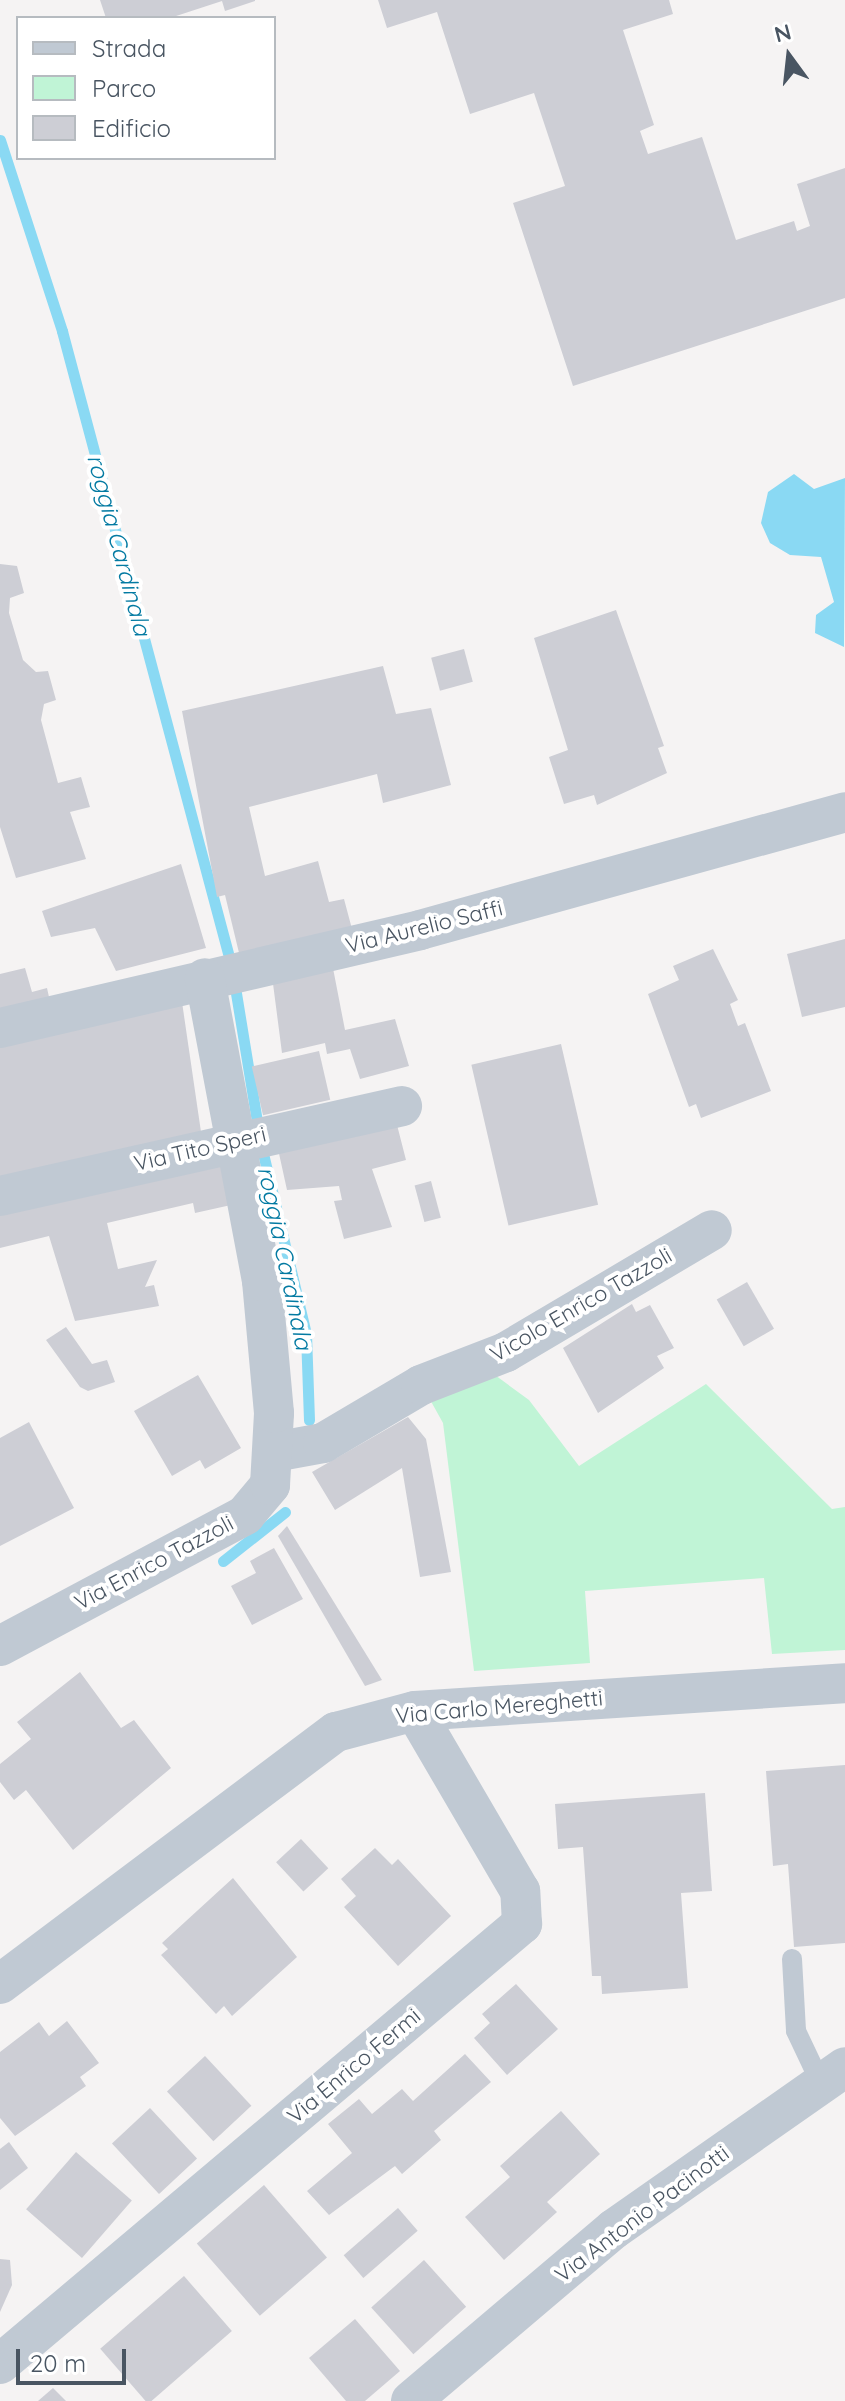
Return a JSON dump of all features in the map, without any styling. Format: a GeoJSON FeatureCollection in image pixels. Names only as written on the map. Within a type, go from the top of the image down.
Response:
{"type":"FeatureCollection","features":[{"type":"Feature","properties":{"kind":"street","name":"Via Aurelio Saffi"},"geometry":{"type":"LineString","coordinates":[[0,1028],[420,930],[845,812]]}},
{"type":"Feature","properties":{"kind":"street","name":"Via Enrico Tazzoli"},"geometry":{"type":"LineString","coordinates":[[0,1646],[245,1515],[270,1485],[274,1452],[262,1281],[205,978]]}},
{"type":"Feature","properties":{"kind":"street","name":"Via Tito Speri"},"geometry":{"type":"LineString","coordinates":[[0,1196],[234,1141],[402,1106]]}},
{"type":"Feature","properties":{"kind":"street","name":"Vicolo Enrico Tazzoli"},"geometry":{"type":"LineString","coordinates":[[274,1452],[323,1443],[421,1385],[506,1352],[712,1230]]}},
{"type":"Feature","properties":{"kind":"street","name":"Via Carlo Mereghetti"},"geometry":{"type":"LineString","coordinates":[[0,1984],[298,1755],[336,1732],[415,1711],[845,1683]]}},
{"type":"Feature","properties":{"kind":"street","name":"Via Enrico Fermi"},"geometry":{"type":"LineString","coordinates":[[0,2364],[522,1924],[520,1891],[415,1711]]}},
{"type":"Feature","properties":{"kind":"street","name":"Via Antonio Pacinotti"},"geometry":{"type":"LineString","coordinates":[[411,2401],[614,2229],[833,2076]]}},
{"type":"Feature","properties":{"kind":"lane"},"geometry":{"type":"LineString","coordinates":[[792,1959],[796,2031],[833,2076]]}},
{"type":"Feature","properties":{"kind":"green space"},"geometry":{"type":"Polygon","coordinates":[[[488,1370],[529,1400],[579,1466],[706,1384],[832,1509],[845,1507],[845,1650],[772,1654],[764,1578],[585,1591],[590,1663],[474,1671],[443,1423],[428,1396],[488,1370]]]}},
{"type":"Feature","properties":{"kind":"water"},"geometry":{"type":"Polygon","coordinates":[[[794,474],[814,489],[845,478],[844,647],[815,633],[816,615],[834,602],[821,557],[790,555],[770,543],[761,523],[768,492],[794,474]]]}},
{"type":"Feature","properties":{"kind":"building"},"geometry":{"type":"Polygon","coordinates":[[[100,0],[255,0],[225,11],[222,1],[176,16],[105,16],[100,0]]]}},
{"type":"Feature","properties":{"kind":"building"},"geometry":{"type":"Polygon","coordinates":[[[378,0],[669,0],[673,14],[623,30],[654,125],[640,131],[648,154],[702,137],[736,240],[794,221],[797,231],[810,226],[797,184],[845,168],[845,298],[573,386],[513,203],[565,186],[534,93],[470,114],[437,12],[387,28],[378,0]]]}},
{"type":"Feature","properties":{"kind":"building"},"geometry":{"type":"Polygon","coordinates":[[[0,564],[17,566],[24,593],[10,598],[9,613],[23,660],[36,672],[48,671],[56,700],[44,704],[41,720],[58,783],[81,777],[90,807],[70,812],[86,859],[16,878],[0,827],[0,564]]]}},
{"type":"Feature","properties":{"kind":"building"},"geometry":{"type":"Polygon","coordinates":[[[616,610],[664,746],[658,748],[667,773],[597,805],[594,795],[564,804],[549,757],[568,750],[534,638],[616,610]]]}},
{"type":"Feature","properties":{"kind":"building"},"geometry":{"type":"Polygon","coordinates":[[[464,649],[473,682],[440,691],[431,658],[464,649]]]}},
{"type":"Feature","properties":{"kind":"building"},"geometry":{"type":"Polygon","coordinates":[[[383,666],[396,714],[431,708],[451,785],[383,803],[377,774],[249,807],[265,876],[318,861],[329,902],[344,899],[352,929],[240,957],[225,895],[217,897],[182,711],[383,666]]]}},
{"type":"Feature","properties":{"kind":"building"},"geometry":{"type":"Polygon","coordinates":[[[181,864],[206,948],[116,971],[95,928],[51,937],[42,911],[181,864]]]}},
{"type":"Feature","properties":{"kind":"building"},"geometry":{"type":"Polygon","coordinates":[[[845,939],[845,1007],[802,1017],[787,954],[845,939]]]}},
{"type":"Feature","properties":{"kind":"building"},"geometry":{"type":"Polygon","coordinates":[[[713,949],[738,1000],[730,1004],[738,1026],[745,1023],[771,1091],[701,1118],[696,1104],[689,1107],[648,994],[679,980],[673,966],[713,949]]]}},
{"type":"Feature","properties":{"kind":"building"},"geometry":{"type":"Polygon","coordinates":[[[332,963],[345,1030],[395,1019],[409,1066],[360,1079],[350,1049],[327,1054],[325,1043],[282,1053],[272,976],[332,963]]]}},
{"type":"Feature","properties":{"kind":"building"},"geometry":{"type":"Polygon","coordinates":[[[25,968],[32,992],[47,988],[49,997],[0,1012],[0,974],[25,968]]]}},
{"type":"Feature","properties":{"kind":"building"},"geometry":{"type":"Polygon","coordinates":[[[182,1002],[201,1132],[0,1179],[0,1045],[182,1002]]]}},
{"type":"Feature","properties":{"kind":"building"},"geometry":{"type":"Polygon","coordinates":[[[561,1044],[598,1205],[508,1225],[471,1065],[561,1044]]]}},
{"type":"Feature","properties":{"kind":"building"},"geometry":{"type":"Polygon","coordinates":[[[319,1051],[330,1100],[263,1115],[252,1067],[319,1051]]]}},
{"type":"Feature","properties":{"kind":"building"},"geometry":{"type":"Polygon","coordinates":[[[396,1121],[406,1160],[372,1169],[392,1227],[344,1239],[334,1201],[342,1200],[339,1186],[287,1190],[278,1149],[396,1121]]]}},
{"type":"Feature","properties":{"kind":"building"},"geometry":{"type":"Polygon","coordinates":[[[219,1155],[231,1205],[195,1213],[193,1203],[107,1223],[118,1269],[157,1260],[145,1287],[154,1285],[159,1306],[75,1321],[49,1236],[0,1248],[0,1207],[219,1155]]]}},
{"type":"Feature","properties":{"kind":"building"},"geometry":{"type":"Polygon","coordinates":[[[431,1181],[441,1218],[424,1222],[415,1185],[431,1181]]]}},
{"type":"Feature","properties":{"kind":"building"},"geometry":{"type":"Polygon","coordinates":[[[747,1282],[774,1329],[744,1346],[717,1300],[747,1282]]]}},
{"type":"Feature","properties":{"kind":"building"},"geometry":{"type":"Polygon","coordinates":[[[632,1304],[636,1312],[650,1305],[674,1348],[657,1356],[664,1368],[598,1413],[563,1348],[632,1304]]]}},
{"type":"Feature","properties":{"kind":"building"},"geometry":{"type":"Polygon","coordinates":[[[66,1327],[92,1364],[107,1360],[115,1382],[88,1391],[80,1387],[46,1340],[66,1327]]]}},
{"type":"Feature","properties":{"kind":"building"},"geometry":{"type":"Polygon","coordinates":[[[198,1375],[241,1448],[205,1469],[200,1460],[172,1476],[134,1411],[198,1375]]]}},
{"type":"Feature","properties":{"kind":"building"},"geometry":{"type":"Polygon","coordinates":[[[408,1417],[426,1439],[451,1572],[420,1577],[402,1468],[335,1510],[312,1472],[408,1417]]]}},
{"type":"Feature","properties":{"kind":"building"},"geometry":{"type":"Polygon","coordinates":[[[29,1422],[74,1508],[0,1546],[0,1438],[29,1422]]]}},
{"type":"Feature","properties":{"kind":"building"},"geometry":{"type":"Polygon","coordinates":[[[287,1526],[382,1680],[365,1686],[278,1536],[287,1526]]]}},
{"type":"Feature","properties":{"kind":"building"},"geometry":{"type":"Polygon","coordinates":[[[274,1548],[303,1599],[252,1625],[231,1586],[256,1573],[250,1561],[274,1548]]]}},
{"type":"Feature","properties":{"kind":"building"},"geometry":{"type":"Polygon","coordinates":[[[80,1672],[121,1728],[134,1720],[171,1768],[73,1850],[26,1790],[14,1800],[0,1782],[0,1764],[31,1739],[17,1722],[80,1672]]]}},
{"type":"Feature","properties":{"kind":"building"},"geometry":{"type":"Polygon","coordinates":[[[845,1765],[845,1943],[794,1947],[788,1864],[773,1866],[766,1771],[845,1765]]]}},
{"type":"Feature","properties":{"kind":"building"},"geometry":{"type":"Polygon","coordinates":[[[705,1793],[712,1891],[681,1893],[688,1988],[602,1994],[601,1976],[592,1976],[583,1847],[558,1849],[555,1804],[705,1793]]]}},
{"type":"Feature","properties":{"kind":"building"},"geometry":{"type":"Polygon","coordinates":[[[301,1839],[328,1868],[303,1891],[276,1862],[301,1839]]]}},
{"type":"Feature","properties":{"kind":"building"},"geometry":{"type":"Polygon","coordinates":[[[375,1848],[392,1865],[398,1859],[451,1916],[398,1966],[344,1907],[356,1896],[341,1879],[375,1848]]]}},
{"type":"Feature","properties":{"kind":"building"},"geometry":{"type":"Polygon","coordinates":[[[233,1878],[297,1957],[232,2016],[224,2006],[216,2014],[161,1955],[168,1949],[162,1943],[233,1878]]]}},
{"type":"Feature","properties":{"kind":"building"},"geometry":{"type":"Polygon","coordinates":[[[516,1984],[558,2029],[507,2075],[474,2038],[490,2023],[482,2014],[516,1984]]]}},
{"type":"Feature","properties":{"kind":"building"},"geometry":{"type":"Polygon","coordinates":[[[67,2021],[99,2063],[80,2077],[86,2086],[15,2136],[0,2118],[0,2052],[39,2022],[49,2036],[67,2021]]]}},
{"type":"Feature","properties":{"kind":"building"},"geometry":{"type":"Polygon","coordinates":[[[465,2054],[491,2082],[434,2131],[441,2140],[402,2174],[395,2166],[329,2215],[307,2191],[352,2153],[328,2124],[359,2099],[372,2114],[402,2089],[413,2101],[465,2054]]]}},
{"type":"Feature","properties":{"kind":"building"},"geometry":{"type":"Polygon","coordinates":[[[205,2056],[251,2106],[213,2141],[167,2091],[205,2056]]]}},
{"type":"Feature","properties":{"kind":"building"},"geometry":{"type":"Polygon","coordinates":[[[150,2108],[197,2158],[159,2194],[112,2143],[150,2108]]]}},
{"type":"Feature","properties":{"kind":"building"},"geometry":{"type":"Polygon","coordinates":[[[561,2111],[600,2154],[547,2202],[557,2212],[504,2260],[465,2217],[510,2177],[500,2166],[561,2111]]]}},
{"type":"Feature","properties":{"kind":"building"},"geometry":{"type":"Polygon","coordinates":[[[9,2142],[28,2168],[0,2190],[0,2149],[9,2142]]]}},
{"type":"Feature","properties":{"kind":"building"},"geometry":{"type":"Polygon","coordinates":[[[76,2152],[132,2201],[82,2258],[26,2209],[76,2152]]]}},
{"type":"Feature","properties":{"kind":"building"},"geometry":{"type":"Polygon","coordinates":[[[264,2185],[327,2257],[260,2316],[197,2243],[264,2185]]]}},
{"type":"Feature","properties":{"kind":"building"},"geometry":{"type":"Polygon","coordinates":[[[398,2208],[418,2231],[363,2278],[344,2255],[398,2208]]]}},
{"type":"Feature","properties":{"kind":"building"},"geometry":{"type":"Polygon","coordinates":[[[0,2259],[10,2260],[12,2285],[0,2312],[0,2259]]]}},
{"type":"Feature","properties":{"kind":"building"},"geometry":{"type":"Polygon","coordinates":[[[424,2260],[466,2307],[413,2354],[371,2308],[424,2260]]]}},
{"type":"Feature","properties":{"kind":"building"},"geometry":{"type":"Polygon","coordinates":[[[184,2276],[232,2331],[151,2401],[146,2401],[100,2349],[184,2276]]]}},
{"type":"Feature","properties":{"kind":"building"},"geometry":{"type":"Polygon","coordinates":[[[355,2319],[400,2371],[365,2401],[346,2401],[309,2358],[355,2319]]]}},
{"type":"Feature","properties":{"kind":"building"},"geometry":{"type":"Polygon","coordinates":[[[53,2388],[66,2401],[38,2401],[53,2388]]]}},
{"type":"Feature","properties":{"kind":"waterway","name":"roggia Cardinala"},"geometry":{"type":"LineString","coordinates":[[0,140],[62,331],[228,953]]}},
{"type":"Feature","properties":{"kind":"waterway","name":"roggia Cardinala"},"geometry":{"type":"LineString","coordinates":[[235,987],[257,1122]]}},
{"type":"Feature","properties":{"kind":"waterway","name":"roggia Cardinala"},"geometry":{"type":"LineString","coordinates":[[261,1145],[306,1334],[309,1420]]}},
{"type":"Feature","properties":{"kind":"waterway","name":"roggia Cardinala"},"geometry":{"type":"LineString","coordinates":[[223,1561],[285,1512]]}}]}
